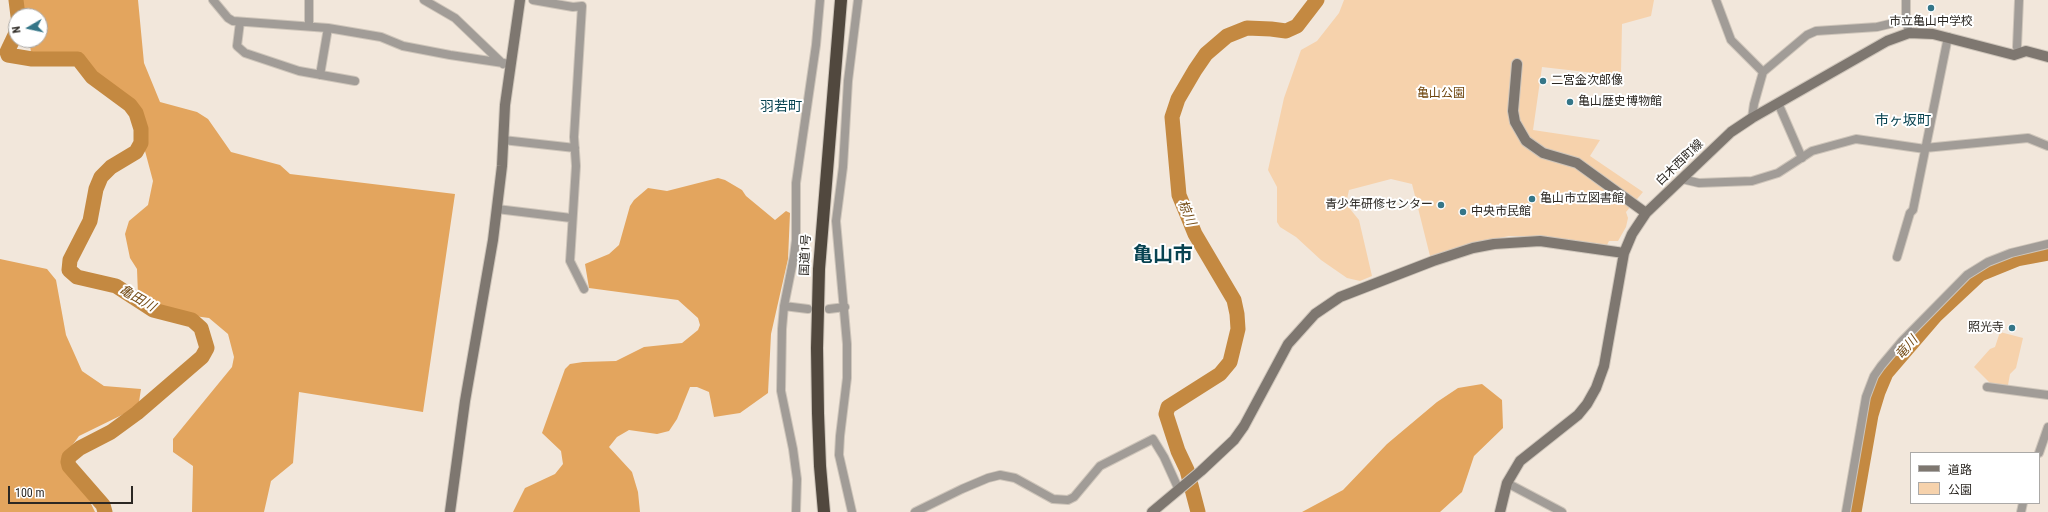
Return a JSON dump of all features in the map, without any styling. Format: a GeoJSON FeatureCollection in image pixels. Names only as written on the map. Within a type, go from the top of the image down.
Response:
{"type":"FeatureCollection","features":[{"type":"Feature","properties":{"kind":"highway","name":"国道1号"},"geometry":{"type":"LineString","coordinates":[[824,512],[820,466],[816,348],[826,169],[842,0]]}},
{"type":"Feature","properties":{"kind":"street"},"geometry":{"type":"LineString","coordinates":[[213,0],[228,18],[240,22],[328,28],[381,37],[403,46],[506,64]]}},
{"type":"Feature","properties":{"kind":"street"},"geometry":{"type":"LineString","coordinates":[[309,0],[309,26]]}},
{"type":"Feature","properties":{"kind":"street"},"geometry":{"type":"LineString","coordinates":[[424,0],[454,18],[506,64]]}},
{"type":"Feature","properties":{"kind":"street"},"geometry":{"type":"LineString","coordinates":[[450,512],[465,401],[498,209],[505,105],[506,64],[520,0]]}},
{"type":"Feature","properties":{"kind":"street"},"geometry":{"type":"LineString","coordinates":[[532,0],[573,7],[582,6],[575,148],[576,166],[570,261],[584,289]]}},
{"type":"Feature","properties":{"kind":"street"},"geometry":{"type":"LineString","coordinates":[[796,512],[797,479],[793,450],[781,391],[782,329],[784,306],[795,251],[796,183],[816,46],[820,0]]}},
{"type":"Feature","properties":{"kind":"street"},"geometry":{"type":"LineString","coordinates":[[852,512],[839,455],[847,378],[847,344],[845,307],[836,221],[843,167],[848,81],[858,0]]}},
{"type":"Feature","properties":{"kind":"street"},"geometry":{"type":"LineString","coordinates":[[1716,0],[1731,40],[1763,72]]}},
{"type":"Feature","properties":{"kind":"street"},"geometry":{"type":"LineString","coordinates":[[1906,0],[1906,20],[1909,34]]}},
{"type":"Feature","properties":{"kind":"street"},"geometry":{"type":"LineString","coordinates":[[2019,0],[2017,46],[2019,53]]}},
{"type":"Feature","properties":{"kind":"street"},"geometry":{"type":"LineString","coordinates":[[1752,118],[1754,104],[1763,72],[1800,40],[1816,31],[1877,27],[1906,20]]}},
{"type":"Feature","properties":{"kind":"street"},"geometry":{"type":"LineString","coordinates":[[240,22],[237,46],[245,53],[299,71],[355,81]]}},
{"type":"Feature","properties":{"kind":"street"},"geometry":{"type":"LineString","coordinates":[[320,75],[328,28]]}},
{"type":"Feature","properties":{"kind":"street","name":"白木西町線"},"geometry":{"type":"LineString","coordinates":[[1500,512],[1507,483],[1520,461],[1578,414],[1587,404],[1596,388],[1604,366],[1624,253],[1632,234],[1646,213],[1731,132],[1752,118],[1887,41],[1909,34],[1933,34],[2014,55],[2026,51],[2048,57]]}},
{"type":"Feature","properties":{"kind":"street"},"geometry":{"type":"LineString","coordinates":[[1897,256],[1910,212],[1913,210],[1948,37]]}},
{"type":"Feature","properties":{"kind":"street"},"geometry":{"type":"LineString","coordinates":[[1518,64],[1513,111],[1515,122],[1526,141],[1543,153],[1577,163],[1646,213]]}},
{"type":"Feature","properties":{"kind":"street"},"geometry":{"type":"LineString","coordinates":[[1778,103],[1802,158]]}},
{"type":"Feature","properties":{"kind":"street"},"geometry":{"type":"LineString","coordinates":[[1682,179],[1699,183],[1752,181],[1778,173],[1812,151],[1856,139],[1925,149],[2028,138],[2048,146]]}},
{"type":"Feature","properties":{"kind":"street"},"geometry":{"type":"LineString","coordinates":[[503,140],[575,148]]}},
{"type":"Feature","properties":{"kind":"street"},"geometry":{"type":"LineString","coordinates":[[498,209],[572,218]]}},
{"type":"Feature","properties":{"kind":"street"},"geometry":{"type":"LineString","coordinates":[[1152,512],[1224,451],[1244,426],[1279,359],[1297,332],[1315,314],[1340,297],[1426,263],[1459,252],[1494,244],[1540,240],[1624,253]]}},
{"type":"Feature","properties":{"kind":"street"},"geometry":{"type":"LineString","coordinates":[[1846,512],[1866,397],[1874,376],[1881,366],[1902,341],[1967,275],[1988,262],[2011,253],[2048,244]]}},
{"type":"Feature","properties":{"kind":"street"},"geometry":{"type":"LineString","coordinates":[[784,306],[808,309]]}},
{"type":"Feature","properties":{"kind":"street"},"geometry":{"type":"LineString","coordinates":[[829,309],[845,307]]}},
{"type":"Feature","properties":{"kind":"street"},"geometry":{"type":"LineString","coordinates":[[1987,387],[2048,395]]}},
{"type":"Feature","properties":{"kind":"street"},"geometry":{"type":"LineString","coordinates":[[2039,452],[2048,427]]}},
{"type":"Feature","properties":{"kind":"street"},"geometry":{"type":"LineString","coordinates":[[915,512],[962,489],[988,478],[1000,475],[1015,478],[1053,499],[1068,500],[1074,496],[1100,466],[1153,439],[1181,488]]}},
{"type":"Feature","properties":{"kind":"street"},"geometry":{"type":"LineString","coordinates":[[1507,483],[1546,509],[1562,512]]}},
{"type":"Feature","properties":{"kind":"green space","name":"亀山公園"},"geometry":{"type":"Polygon","coordinates":[[[1344,0],[1654,0],[1651,16],[1622,24],[1621,73],[1603,74],[1542,67],[1533,130],[1600,140],[1590,156],[1643,192],[1626,212],[1628,218],[1626,227],[1618,241],[1609,241],[1607,245],[1540,236],[1509,236],[1469,244],[1430,256],[1412,184],[1391,179],[1349,190],[1346,204],[1359,220],[1372,276],[1360,281],[1347,278],[1321,260],[1296,237],[1280,227],[1277,222],[1277,187],[1268,170],[1284,98],[1301,50],[1317,41],[1339,13],[1344,0]]]}},
{"type":"Feature","properties":{"kind":"green space"},"geometry":{"type":"Polygon","coordinates":[[[2000,332],[2023,338],[2016,368],[2010,374],[2008,385],[1997,385],[1990,383],[1974,367],[1990,349],[1995,347],[2000,332]]]}},
{"type":"Feature","properties":{"kind":"shaded area"},"geometry":{"type":"Polygon","coordinates":[[[21,0],[138,0],[144,63],[160,102],[197,112],[208,119],[231,152],[280,165],[290,174],[455,194],[423,412],[299,392],[293,463],[271,481],[264,512],[192,512],[193,466],[173,452],[173,439],[232,367],[234,357],[228,334],[209,318],[158,311],[138,295],[137,269],[130,258],[125,234],[129,221],[148,205],[153,181],[137,121],[82,65],[31,52],[30,48],[48,48],[48,8],[22,8],[21,0]]]}},
{"type":"Feature","properties":{"kind":"shaded area"},"geometry":{"type":"Polygon","coordinates":[[[718,178],[725,180],[742,190],[746,196],[775,220],[786,211],[790,213],[788,259],[771,334],[768,393],[740,413],[714,417],[709,392],[697,387],[690,387],[677,419],[669,431],[657,434],[629,430],[617,437],[609,447],[632,472],[638,492],[640,512],[513,512],[525,488],[555,474],[563,464],[561,451],[542,433],[565,369],[570,364],[616,361],[644,347],[682,343],[698,330],[700,325],[698,318],[678,300],[589,288],[585,264],[609,254],[619,245],[630,206],[634,200],[648,188],[667,191],[718,178]]]}},
{"type":"Feature","properties":{"kind":"shaded area"},"geometry":{"type":"Polygon","coordinates":[[[0,259],[47,269],[56,280],[66,335],[82,371],[104,386],[141,389],[139,402],[130,411],[79,436],[71,447],[77,475],[95,512],[0,512],[0,259]]]}},
{"type":"Feature","properties":{"kind":"shaded area"},"geometry":{"type":"Polygon","coordinates":[[[1482,384],[1502,400],[1503,428],[1474,456],[1462,492],[1440,512],[1302,512],[1343,490],[1387,444],[1437,402],[1458,388],[1482,384]]]}},
{"type":"Feature","properties":{"kind":"waterway","name":"亀田川"},"geometry":{"type":"LineString","coordinates":[[16,0],[17,8]]}},
{"type":"Feature","properties":{"kind":"waterway","name":"椋川"},"geometry":{"type":"LineString","coordinates":[[1198,512],[1187,470],[1178,451],[1166,414],[1168,407],[1220,374],[1230,362],[1238,329],[1234,300],[1195,234],[1179,195],[1172,117],[1178,99],[1195,70],[1206,54],[1227,36],[1247,28],[1286,31],[1297,26],[1317,0]]}},
{"type":"Feature","properties":{"kind":"waterway","name":"亀田川"},"geometry":{"type":"LineString","coordinates":[[9,48],[7,52],[8,55],[32,59],[78,59],[92,77],[130,105],[136,113],[141,129],[141,143],[136,152],[111,167],[101,177],[96,189],[90,221],[70,260],[69,270],[77,277],[116,286],[153,310],[192,320],[201,328],[207,348],[202,357],[137,413],[111,432],[80,448],[69,457],[69,466],[103,505],[105,512]]}},
{"type":"Feature","properties":{"kind":"waterway","name":"竜川"},"geometry":{"type":"LineString","coordinates":[[1854,512],[1871,415],[1886,373],[1935,316],[1980,274],[2017,259],[2048,253]]}},
{"type":"Feature","properties":{"kind":"place","name":"市立亀山中学校"},"geometry":{"type":"Point","coordinates":[1931,8]}},
{"type":"Feature","properties":{"kind":"place","name":"二宮金次郎像"},"geometry":{"type":"Point","coordinates":[1543,81]}},
{"type":"Feature","properties":{"kind":"place","name":"亀山歴史博物館"},"geometry":{"type":"Point","coordinates":[1570,102]}},
{"type":"Feature","properties":{"kind":"place","name":"亀山市立図書館"},"geometry":{"type":"Point","coordinates":[1532,199]}},
{"type":"Feature","properties":{"kind":"place","name":"青少年研修センター"},"geometry":{"type":"Point","coordinates":[1441,205]}},
{"type":"Feature","properties":{"kind":"place","name":"中央市民館"},"geometry":{"type":"Point","coordinates":[1463,212]}},
{"type":"Feature","properties":{"kind":"place","name":"照光寺"},"geometry":{"type":"Point","coordinates":[2012,328]}},
{"type":"Feature","properties":{"kind":"district","name":"羽若町"},"geometry":{"type":"Point","coordinates":[781,107]}},
{"type":"Feature","properties":{"kind":"district","name":"市ヶ坂町"},"geometry":{"type":"Point","coordinates":[1903,121]}},
{"type":"Feature","properties":{"kind":"district","name":"亀山市"},"geometry":{"type":"Point","coordinates":[1163,256]}}]}
